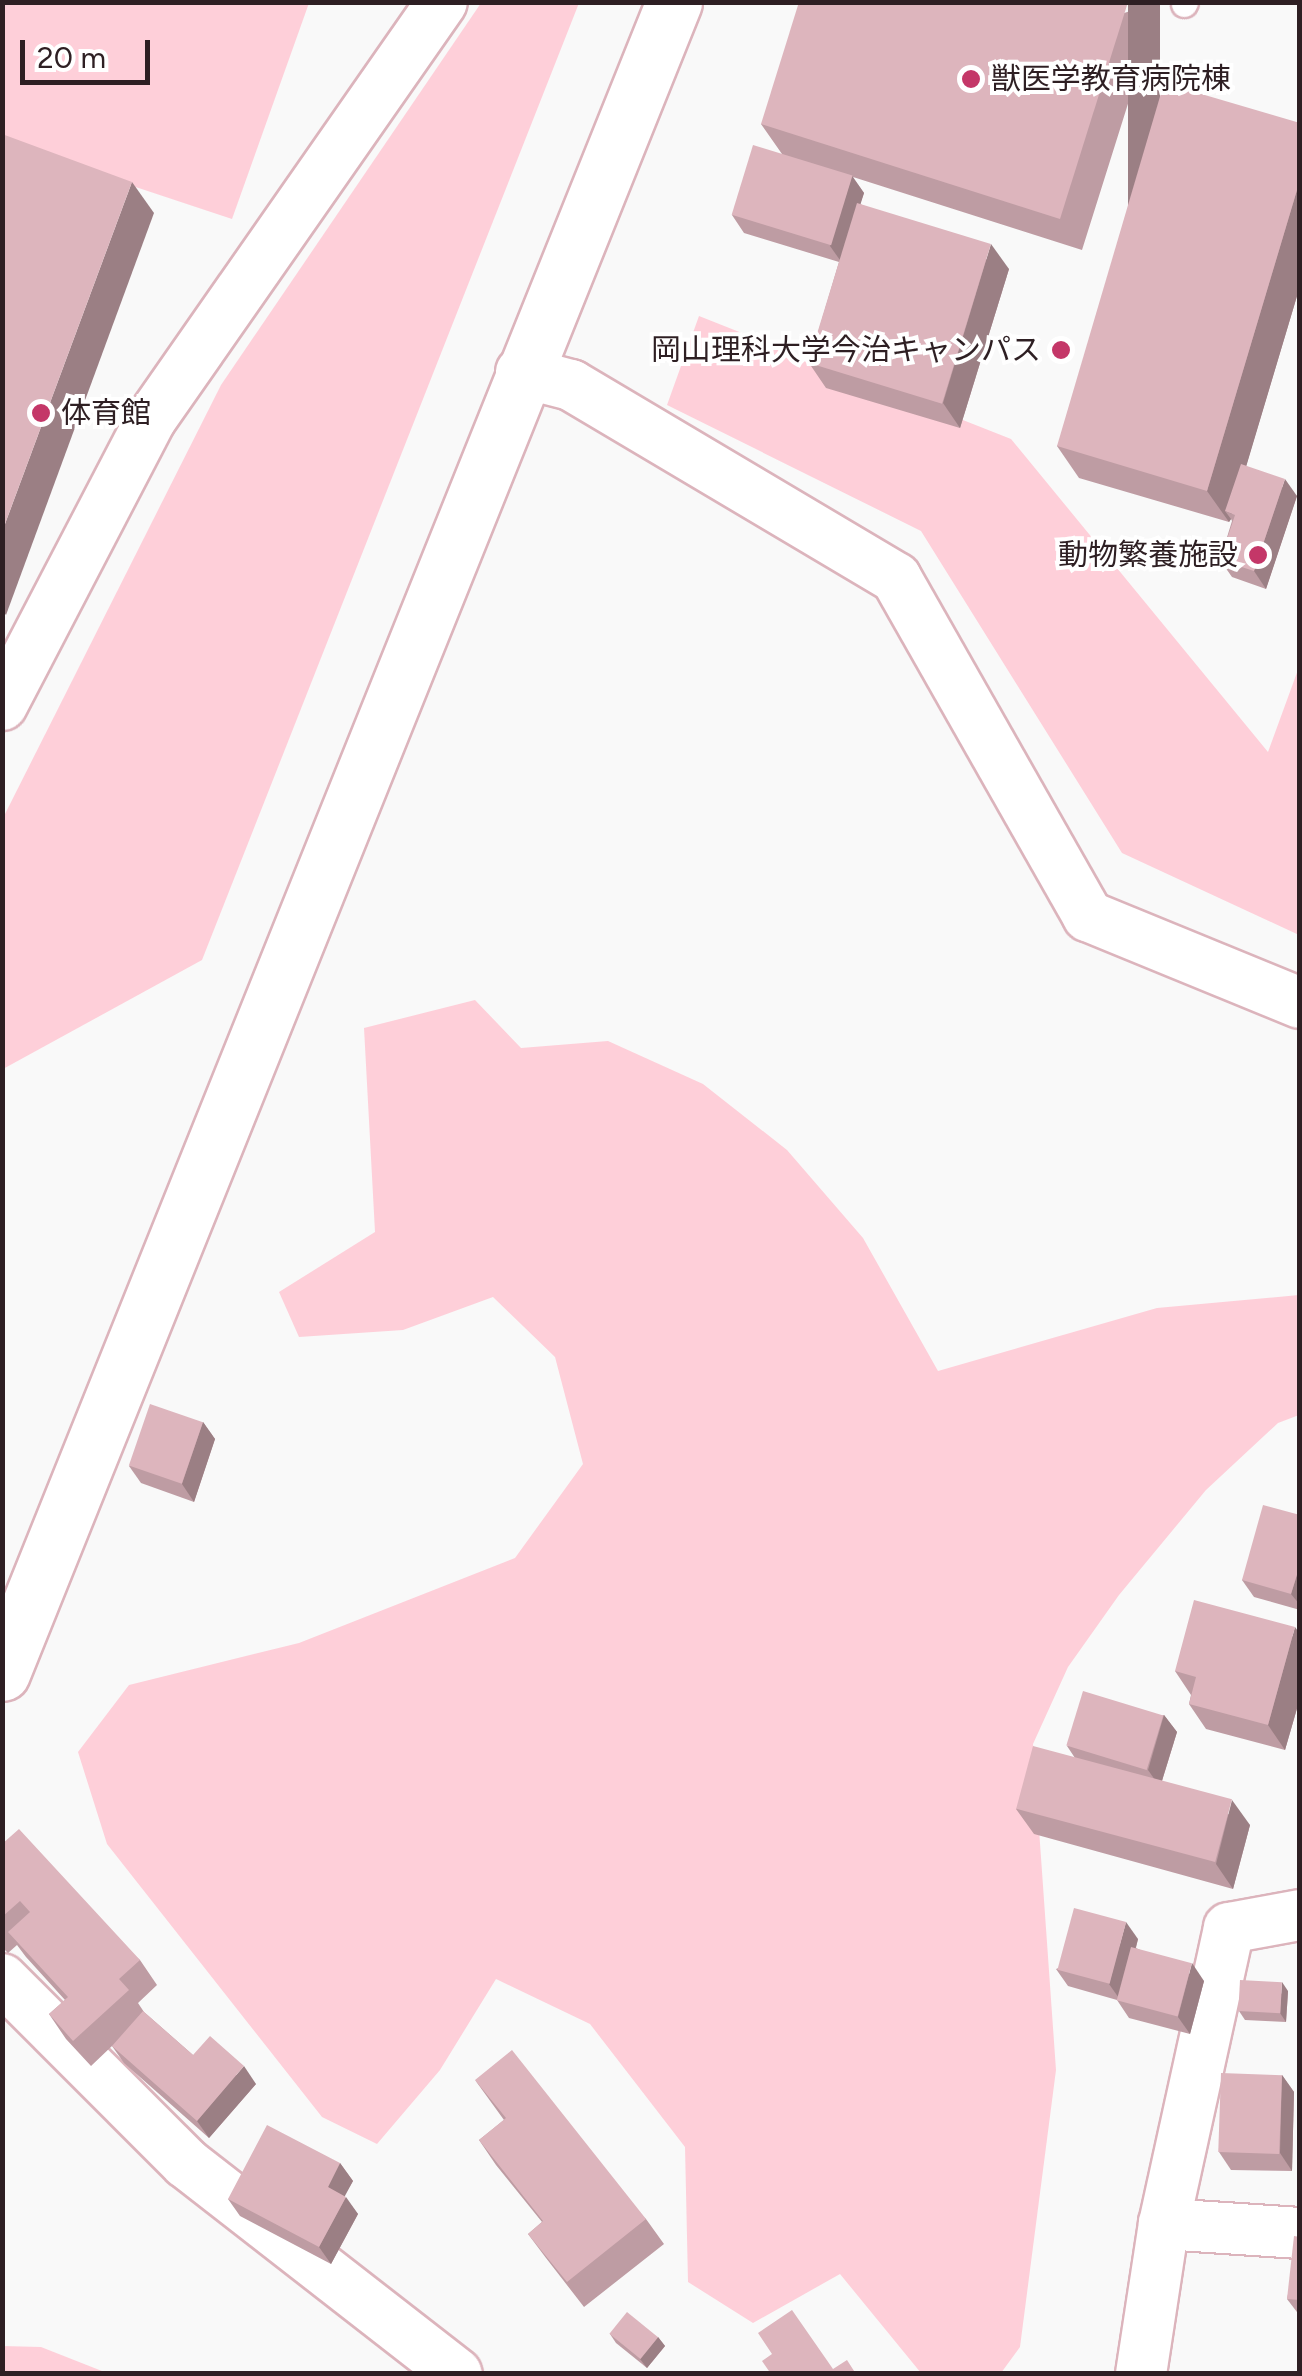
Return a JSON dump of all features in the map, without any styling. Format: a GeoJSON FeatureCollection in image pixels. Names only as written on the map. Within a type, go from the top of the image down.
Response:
{"type":"FeatureCollection","features":[{"type":"Feature","properties":{"kind":"street"},"geometry":{"type":"LineString","coordinates":[[2,706],[150,419],[442,2]]}},
{"type":"Feature","properties":{"kind":"street"},"geometry":{"type":"LineString","coordinates":[[2,1673],[674,2]]}},
{"type":"Feature","properties":{"kind":"street"},"geometry":{"type":"LineString","coordinates":[[522,372],[570,384],[896,578],[1088,916],[1300,1003]]}},
{"type":"Feature","properties":{"kind":"street"},"geometry":{"type":"LineString","coordinates":[[1141,2374],[1164,2224],[1229,1928],[1300,1916]]}},
{"type":"Feature","properties":{"kind":"street"},"geometry":{"type":"LineString","coordinates":[[2,1979],[186,2164],[457,2374]]}},
{"type":"Feature","properties":{"kind":"street"},"geometry":{"type":"LineString","coordinates":[[1164,2224],[1300,2232]]}},
{"type":"Feature","properties":{"kind":"shaded area"},"geometry":{"type":"Polygon","coordinates":[[[3,3],[309,3],[232,219],[3,143],[3,3]]]}},
{"type":"Feature","properties":{"kind":"shaded area"},"geometry":{"type":"Polygon","coordinates":[[[481,3],[579,3],[202,960],[3,1069],[3,818],[221,385],[481,3]]]}},
{"type":"Feature","properties":{"kind":"shaded area"},"geometry":{"type":"Polygon","coordinates":[[[699,316],[1011,439],[1268,752],[1299,667],[1299,935],[1122,853],[921,531],[667,405],[699,316]]]}},
{"type":"Feature","properties":{"kind":"shaded area"},"geometry":{"type":"Polygon","coordinates":[[[475,1000],[521,1048],[608,1041],[703,1084],[787,1150],[863,1238],[938,1371],[1157,1308],[1299,1295],[1299,1415],[1278,1423],[1206,1490],[1119,1595],[1068,1667],[1033,1744],[1056,2070],[1020,2347],[1001,2373],[921,2373],[840,2274],[753,2323],[688,2282],[685,2147],[590,2024],[496,1979],[440,2070],[377,2144],[322,2117],[107,1844],[78,1752],[129,1685],[299,1643],[515,1558],[583,1464],[555,1357],[493,1297],[403,1330],[299,1337],[279,1292],[375,1232],[364,1028],[475,1000]]]}},
{"type":"Feature","properties":{"kind":"shaded area"},"geometry":{"type":"Polygon","coordinates":[[[2,2346],[41,2347],[107,2373],[3,2373],[2,2346]]]}},
{"type":"Feature","properties":{"kind":"building","name":"獣医学教育病院棟"},"geometry":{"type":"Polygon","coordinates":[[[799,2],[1128,2],[1060,219],[761,124],[799,2]]]}},
{"type":"Feature","properties":{"kind":"building"},"geometry":{"type":"Polygon","coordinates":[[[1164,83],[1300,123],[1300,180],[1207,491],[1057,446],[1164,83]]]}},
{"type":"Feature","properties":{"kind":"building","name":"体育館"},"geometry":{"type":"Polygon","coordinates":[[[2,134],[132,182],[2,532],[2,134]]]}},
{"type":"Feature","properties":{"kind":"building"},"geometry":{"type":"Polygon","coordinates":[[[753,145],[852,175],[831,245],[732,215],[753,145]]]}},
{"type":"Feature","properties":{"kind":"building"},"geometry":{"type":"Polygon","coordinates":[[[857,203],[991,244],[942,404],[808,363],[857,203]]]}},
{"type":"Feature","properties":{"kind":"building"},"geometry":{"type":"Polygon","coordinates":[[[1241,464],[1285,479],[1254,571],[1220,560],[1235,515],[1225,511],[1241,464]]]}},
{"type":"Feature","properties":{"kind":"building"},"geometry":{"type":"Polygon","coordinates":[[[150,1404],[203,1422],[182,1484],[129,1465],[150,1404]]]}},
{"type":"Feature","properties":{"kind":"building"},"geometry":{"type":"Polygon","coordinates":[[[1263,1505],[1300,1515],[1300,1565],[1291,1594],[1242,1580],[1263,1505]]]}},
{"type":"Feature","properties":{"kind":"building"},"geometry":{"type":"Polygon","coordinates":[[[1194,1600],[1295,1627],[1268,1725],[1189,1704],[1196,1677],[1175,1671],[1194,1600]]]}},
{"type":"Feature","properties":{"kind":"building"},"geometry":{"type":"Polygon","coordinates":[[[1083,1691],[1163,1716],[1147,1770],[1066,1746],[1083,1691]]]}},
{"type":"Feature","properties":{"kind":"building"},"geometry":{"type":"Polygon","coordinates":[[[1033,1746],[1232,1799],[1215,1862],[1016,1809],[1033,1746]]]}},
{"type":"Feature","properties":{"kind":"building"},"geometry":{"type":"Polygon","coordinates":[[[19,1829],[140,1960],[119,1979],[129,1990],[73,2041],[49,2014],[68,1997],[8,1932],[30,1912],[20,1901],[2,1917],[2,1844],[19,1829]]]}},
{"type":"Feature","properties":{"kind":"building"},"geometry":{"type":"Polygon","coordinates":[[[1074,1908],[1126,1922],[1110,1984],[1057,1970],[1074,1908]]]}},
{"type":"Feature","properties":{"kind":"building"},"geometry":{"type":"Polygon","coordinates":[[[1131,1947],[1192,1963],[1178,2016],[1117,2000],[1131,1947]]]}},
{"type":"Feature","properties":{"kind":"building"},"geometry":{"type":"Polygon","coordinates":[[[1240,1980],[1282,1982],[1280,2013],[1238,2011],[1240,1980]]]}},
{"type":"Feature","properties":{"kind":"building"},"geometry":{"type":"Polygon","coordinates":[[[143,2011],[193,2055],[210,2036],[244,2066],[197,2121],[112,2046],[143,2011]]]}},
{"type":"Feature","properties":{"kind":"building"},"geometry":{"type":"Polygon","coordinates":[[[512,2050],[646,2219],[567,2282],[528,2234],[543,2221],[479,2140],[506,2118],[475,2080],[512,2050]]]}},
{"type":"Feature","properties":{"kind":"building"},"geometry":{"type":"Polygon","coordinates":[[[1221,2073],[1282,2075],[1279,2154],[1218,2152],[1221,2073]]]}},
{"type":"Feature","properties":{"kind":"building"},"geometry":{"type":"Polygon","coordinates":[[[267,2125],[340,2163],[328,2187],[346,2197],[319,2247],[228,2199],[267,2125]]]}},
{"type":"Feature","properties":{"kind":"building"},"geometry":{"type":"Polygon","coordinates":[[[1294,2236],[1300,2237],[1300,2300],[1287,2299],[1294,2236]]]}},
{"type":"Feature","properties":{"kind":"building"},"geometry":{"type":"Polygon","coordinates":[[[792,2310],[833,2369],[847,2360],[856,2374],[771,2374],[762,2361],[772,2354],[758,2333],[792,2310]]]}},
{"type":"Feature","properties":{"kind":"building"},"geometry":{"type":"Polygon","coordinates":[[[627,2312],[658,2337],[640,2359],[609,2334],[627,2312]]]}},
{"type":"Feature","properties":{"kind":"place","name":"獣医学教育病院棟"},"geometry":{"type":"Point","coordinates":[971,79]}},
{"type":"Feature","properties":{"kind":"place","name":"岡山理科大学今治キャンパス"},"geometry":{"type":"Point","coordinates":[1061,350]}},
{"type":"Feature","properties":{"kind":"place","name":"体育館"},"geometry":{"type":"Point","coordinates":[41,413]}},
{"type":"Feature","properties":{"kind":"place","name":"動物繁養施設"},"geometry":{"type":"Point","coordinates":[1258,555]}}]}
